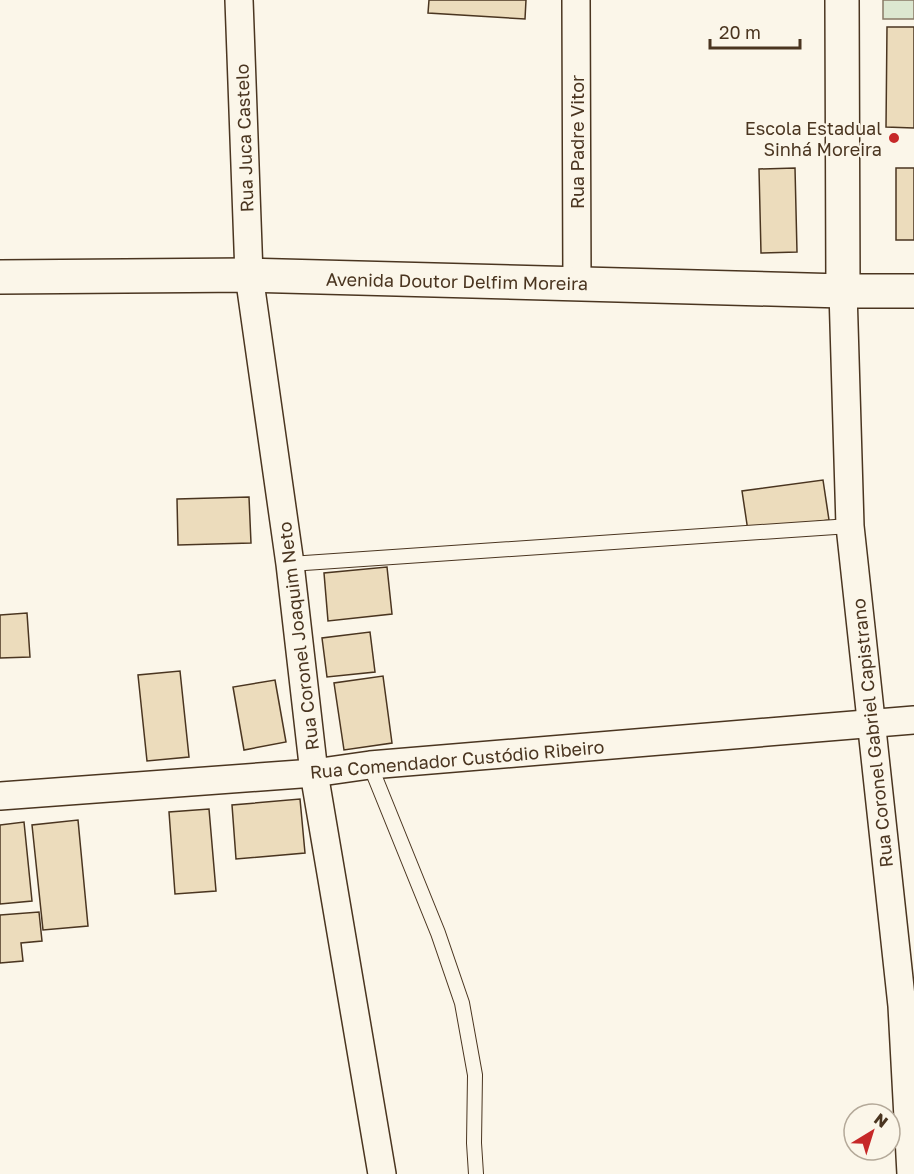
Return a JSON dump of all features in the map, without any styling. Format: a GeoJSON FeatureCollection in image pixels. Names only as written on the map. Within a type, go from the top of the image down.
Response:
{"type":"FeatureCollection","features":[{"type":"Feature","properties":{"kind":"main road"},"geometry":{"type":"LineString","coordinates":[[842,0],[843,291]]}},
{"type":"Feature","properties":{"kind":"main road","name":"Avenida Doutor Delfim Moreira"},"geometry":{"type":"LineString","coordinates":[[0,277],[249,276],[914,291]]}},
{"type":"Feature","properties":{"kind":"street","name":"Rua Juca Castelo"},"geometry":{"type":"LineString","coordinates":[[239,0],[249,276]]}},
{"type":"Feature","properties":{"kind":"street","name":"Rua Padre Vitor"},"geometry":{"type":"LineString","coordinates":[[576,0],[578,284]]}},
{"type":"Feature","properties":{"kind":"street","name":"Rua Coronel Joaquim Neto"},"geometry":{"type":"LineString","coordinates":[[249,276],[290,564],[314,773],[382,1174]]}},
{"type":"Feature","properties":{"kind":"street","name":"Rua Coronel Gabriel Capistrano"},"geometry":{"type":"LineString","coordinates":[[843,291],[850,526],[902,1006],[911,1174]]}},
{"type":"Feature","properties":{"kind":"street","name":"Rua Comendador Custódio Ribeiro"},"geometry":{"type":"LineString","coordinates":[[0,796],[314,773],[370,765],[914,720]]}},
{"type":"Feature","properties":{"kind":"lane"},"geometry":{"type":"LineString","coordinates":[[290,564],[850,526]]}},
{"type":"Feature","properties":{"kind":"lane"},"geometry":{"type":"LineString","coordinates":[[370,765],[438,933],[462,1003],[475,1075],[476,1174]]}},
{"type":"Feature","properties":{"kind":"green space"},"geometry":{"type":"Polygon","coordinates":[[[883,0],[914,0],[914,19],[883,19],[883,0]]]}},
{"type":"Feature","properties":{"kind":"building"},"geometry":{"type":"Polygon","coordinates":[[[429,0],[526,0],[525,19],[428,13],[429,0]]]}},
{"type":"Feature","properties":{"kind":"building"},"geometry":{"type":"Polygon","coordinates":[[[887,27],[914,27],[914,128],[886,127],[887,27]]]}},
{"type":"Feature","properties":{"kind":"building"},"geometry":{"type":"Polygon","coordinates":[[[795,168],[797,252],[761,253],[759,169],[795,168]]]}},
{"type":"Feature","properties":{"kind":"building"},"geometry":{"type":"Polygon","coordinates":[[[896,168],[914,168],[914,240],[896,240],[896,168]]]}},
{"type":"Feature","properties":{"kind":"building"},"geometry":{"type":"Polygon","coordinates":[[[823,480],[829,520],[748,531],[742,491],[823,480]]]}},
{"type":"Feature","properties":{"kind":"building"},"geometry":{"type":"Polygon","coordinates":[[[249,497],[251,543],[178,545],[177,499],[249,497]]]}},
{"type":"Feature","properties":{"kind":"building"},"geometry":{"type":"Polygon","coordinates":[[[387,567],[392,614],[328,621],[324,573],[387,567]]]}},
{"type":"Feature","properties":{"kind":"building"},"geometry":{"type":"Polygon","coordinates":[[[27,613],[30,657],[0,658],[0,615],[27,613]]]}},
{"type":"Feature","properties":{"kind":"building"},"geometry":{"type":"Polygon","coordinates":[[[370,632],[375,672],[327,677],[322,638],[370,632]]]}},
{"type":"Feature","properties":{"kind":"building"},"geometry":{"type":"Polygon","coordinates":[[[180,671],[189,757],[147,761],[138,675],[180,671]]]}},
{"type":"Feature","properties":{"kind":"building"},"geometry":{"type":"Polygon","coordinates":[[[383,676],[392,743],[344,750],[334,683],[383,676]]]}},
{"type":"Feature","properties":{"kind":"building"},"geometry":{"type":"Polygon","coordinates":[[[275,680],[286,742],[244,750],[233,687],[275,680]]]}},
{"type":"Feature","properties":{"kind":"building"},"geometry":{"type":"Polygon","coordinates":[[[300,799],[305,853],[236,859],[232,805],[300,799]]]}},
{"type":"Feature","properties":{"kind":"building"},"geometry":{"type":"Polygon","coordinates":[[[209,809],[216,891],[175,894],[169,812],[209,809]]]}},
{"type":"Feature","properties":{"kind":"building"},"geometry":{"type":"Polygon","coordinates":[[[78,820],[88,926],[43,930],[32,825],[78,820]]]}},
{"type":"Feature","properties":{"kind":"building"},"geometry":{"type":"Polygon","coordinates":[[[24,822],[32,901],[0,904],[0,825],[24,822]]]}},
{"type":"Feature","properties":{"kind":"building"},"geometry":{"type":"Polygon","coordinates":[[[39,912],[42,941],[21,943],[23,961],[0,963],[0,915],[39,912]]]}},
{"type":"Feature","properties":{"kind":"place","name":"Escola Estadual Sinhá Moreira"},"geometry":{"type":"Point","coordinates":[894,138]}}]}
